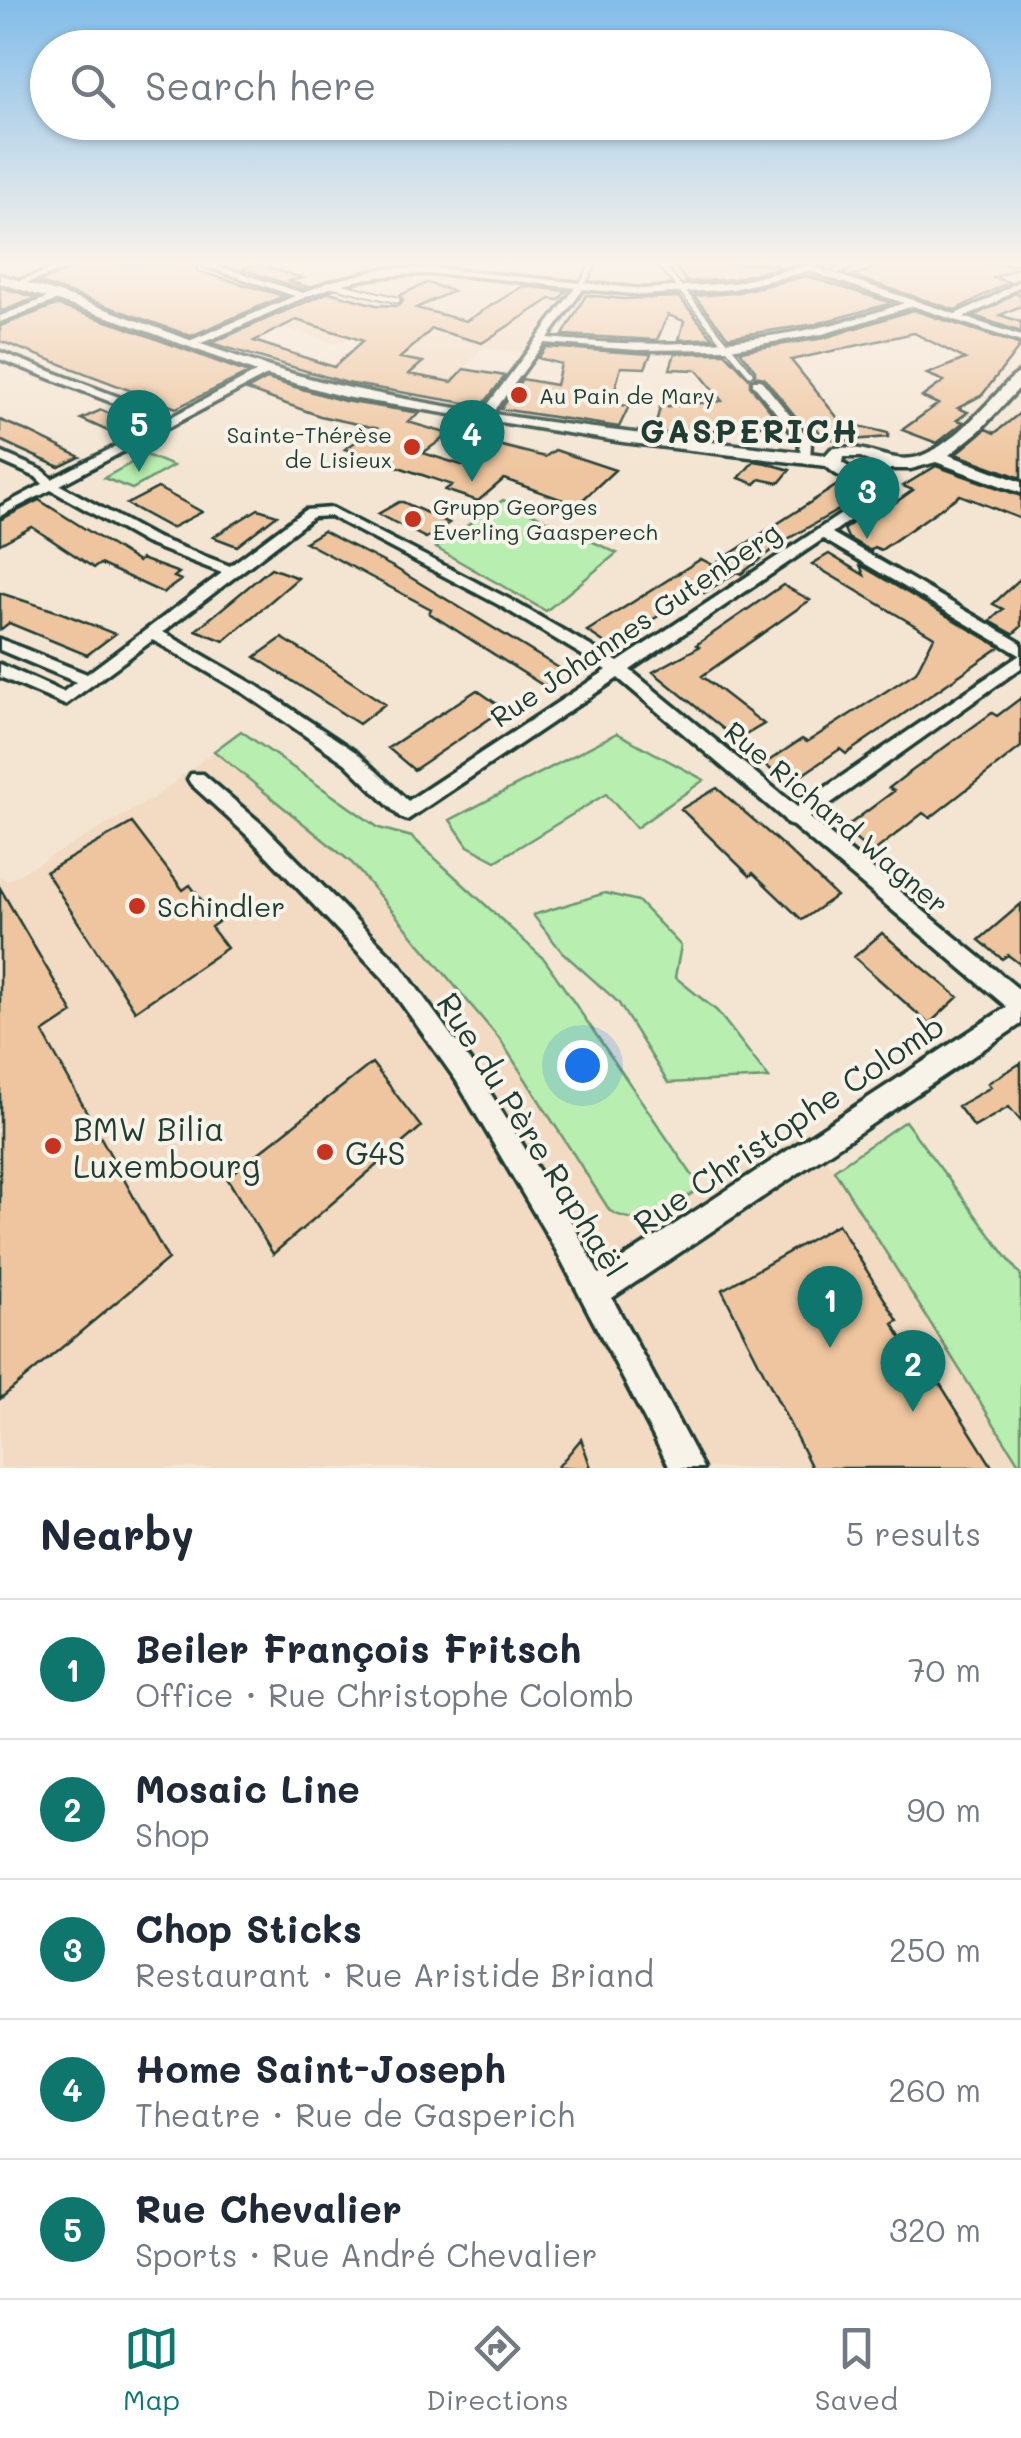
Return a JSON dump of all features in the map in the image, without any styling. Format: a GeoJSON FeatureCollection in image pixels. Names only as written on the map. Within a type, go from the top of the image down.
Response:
{"type":"FeatureCollection","features":[{"type":"Feature","properties":{"kind":"street"},"geometry":{"type":"LineString","coordinates":[[164,333],[267,371],[357,395],[623,437],[831,461],[847,474],[868,477],[883,471],[882,463]]}},
{"type":"Feature","properties":{"kind":"street"},"geometry":{"type":"LineString","coordinates":[[193,342],[216,333]]}},
{"type":"Feature","properties":{"kind":"street"},"geometry":{"type":"LineString","coordinates":[[486,415],[547,333]]}},
{"type":"Feature","properties":{"kind":"street"},"geometry":{"type":"LineString","coordinates":[[542,340],[628,350],[726,345],[824,333]]}},
{"type":"Feature","properties":{"kind":"street"},"geometry":{"type":"LineString","coordinates":[[0,355],[174,422]]}},
{"type":"Feature","properties":{"kind":"street"},"geometry":{"type":"LineString","coordinates":[[0,512],[267,371]]}},
{"type":"Feature","properties":{"kind":"street"},"geometry":{"type":"LineString","coordinates":[[754,377],[806,441],[806,458]]}},
{"type":"Feature","properties":{"kind":"street"},"geometry":{"type":"LineString","coordinates":[[831,461],[837,453],[853,451],[871,455],[882,463],[914,463],[935,456],[978,422],[1021,377]]}},
{"type":"Feature","properties":{"kind":"street"},"geometry":{"type":"LineString","coordinates":[[0,456],[40,474],[52,486],[150,540],[232,572]]}},
{"type":"Feature","properties":{"kind":"street"},"geometry":{"type":"LineString","coordinates":[[935,456],[1021,488]]}},
{"type":"Feature","properties":{"kind":"street","name":"Rue Johannes Gutenberg"},"geometry":{"type":"LineString","coordinates":[[152,633],[251,690],[351,758],[407,812],[876,497],[878,490],[868,477]]}},
{"type":"Feature","properties":{"kind":"street","name":"Rue Richard Wagner"},"geometry":{"type":"LineString","coordinates":[[84,684],[310,514],[332,512],[504,602],[619,670],[1021,1008]]}},
{"type":"Feature","properties":{"kind":"street"},"geometry":{"type":"LineString","coordinates":[[820,532],[1021,650]]}},
{"type":"Feature","properties":{"kind":"street"},"geometry":{"type":"LineString","coordinates":[[0,644],[84,684],[65,699],[0,670]]}},
{"type":"Feature","properties":{"kind":"street"},"geometry":{"type":"LineString","coordinates":[[794,819],[1021,660]]}},
{"type":"Feature","properties":{"kind":"street","name":"Rue du Père Raphaël"},"geometry":{"type":"LineString","coordinates":[[197,780],[257,832],[392,972],[464,1072],[566,1240],[687,1468]]}},
{"type":"Feature","properties":{"kind":"street","name":"Rue Christophe Colomb"},"geometry":{"type":"LineString","coordinates":[[594,1294],[1021,1008]]}},
{"type":"Feature","properties":{"kind":"lane"},"geometry":{"type":"LineString","coordinates":[[716,333],[754,377]]}},
{"type":"Feature","properties":{"kind":"shaded area"},"geometry":{"type":"Polygon","coordinates":[[[299,333],[359,333],[337,344],[299,333]]]}},
{"type":"Feature","properties":{"kind":"shaded area"},"geometry":{"type":"Polygon","coordinates":[[[385,333],[535,333],[521,352],[483,347],[437,401],[336,383],[394,335],[385,333]]]}},
{"type":"Feature","properties":{"kind":"shaded area"},"geometry":{"type":"Polygon","coordinates":[[[214,751],[352,863],[501,1041],[611,1211],[642,1221],[808,1130],[1021,1468],[0,1468],[0,876],[7,881],[154,798],[214,751]]]}},
{"type":"Feature","properties":{"kind":"green space"},"geometry":{"type":"Polygon","coordinates":[[[146,455],[173,466],[132,489],[104,478],[146,455]]]}},
{"type":"Feature","properties":{"kind":"green space"},"geometry":{"type":"Polygon","coordinates":[[[503,500],[617,553],[546,611],[436,548],[503,500]]]}},
{"type":"Feature","properties":{"kind":"green space"},"geometry":{"type":"Polygon","coordinates":[[[241,731],[379,828],[412,837],[545,960],[701,1188],[647,1218],[623,1217],[610,1211],[501,1041],[352,863],[214,751],[241,731]]]}},
{"type":"Feature","properties":{"kind":"green space"},"geometry":{"type":"Polygon","coordinates":[[[617,733],[704,780],[636,828],[606,794],[496,861],[468,846],[450,820],[617,733]]]}},
{"type":"Feature","properties":{"kind":"green space"},"geometry":{"type":"Polygon","coordinates":[[[605,893],[638,901],[681,946],[675,977],[717,1011],[769,1078],[668,1083],[618,1002],[562,952],[533,915],[605,893]]]}},
{"type":"Feature","properties":{"kind":"green space"},"geometry":{"type":"Polygon","coordinates":[[[905,1121],[1021,1276],[1021,1467],[834,1170],[905,1121]]]}},
{"type":"Feature","properties":{"kind":"building"},"geometry":{"type":"Polygon","coordinates":[[[0,333],[139,333],[248,373],[176,408],[0,341],[0,333]]]}},
{"type":"Feature","properties":{"kind":"building"},"geometry":{"type":"Polygon","coordinates":[[[235,333],[271,333],[254,341],[334,367],[363,341],[336,333],[428,333],[400,358],[423,362],[409,374],[452,382],[464,369],[505,376],[482,406],[347,383],[211,343],[235,333]]]}},
{"type":"Feature","properties":{"kind":"building"},"geometry":{"type":"Polygon","coordinates":[[[445,333],[498,333],[482,343],[445,333]]]}},
{"type":"Feature","properties":{"kind":"building"},"geometry":{"type":"Polygon","coordinates":[[[564,333],[660,333],[657,340],[564,333]]]}},
{"type":"Feature","properties":{"kind":"building"},"geometry":{"type":"Polygon","coordinates":[[[681,333],[708,333],[713,338],[679,340],[681,333]]]}},
{"type":"Feature","properties":{"kind":"building"},"geometry":{"type":"Polygon","coordinates":[[[724,333],[758,333],[728,337],[724,333]]]}},
{"type":"Feature","properties":{"kind":"building"},"geometry":{"type":"Polygon","coordinates":[[[841,333],[982,333],[1021,345],[982,395],[958,408],[968,412],[957,420],[964,422],[937,443],[902,430],[938,404],[922,397],[944,381],[927,374],[965,359],[914,333],[791,360],[841,422],[888,433],[888,437],[839,441],[823,436],[811,422],[801,423],[764,378],[755,376],[755,370],[740,351],[841,333]]]}},
{"type":"Feature","properties":{"kind":"building"},"geometry":{"type":"Polygon","coordinates":[[[546,347],[651,354],[645,368],[621,367],[611,404],[629,406],[619,427],[501,409],[522,379],[556,385],[561,364],[538,358],[546,347]]]}},
{"type":"Feature","properties":{"kind":"building"},"geometry":{"type":"Polygon","coordinates":[[[675,353],[725,353],[750,379],[750,386],[781,424],[676,434],[654,432],[660,407],[722,401],[697,370],[670,369],[675,353]]]}},
{"type":"Feature","properties":{"kind":"building"},"geometry":{"type":"Polygon","coordinates":[[[267,379],[344,401],[420,413],[408,422],[449,434],[423,453],[478,470],[502,446],[545,457],[555,450],[615,470],[577,505],[504,479],[478,501],[445,490],[452,485],[345,449],[376,428],[320,416],[247,390],[267,379]]]}},
{"type":"Feature","properties":{"kind":"building"},"geometry":{"type":"Polygon","coordinates":[[[101,410],[138,427],[119,436],[81,419],[101,410]]]}},
{"type":"Feature","properties":{"kind":"building"},"geometry":{"type":"Polygon","coordinates":[[[1021,412],[1021,478],[956,454],[986,429],[995,433],[1021,412]]]}},
{"type":"Feature","properties":{"kind":"building"},"geometry":{"type":"Polygon","coordinates":[[[0,420],[80,457],[59,467],[19,449],[0,440],[0,420]]]}},
{"type":"Feature","properties":{"kind":"building"},"geometry":{"type":"Polygon","coordinates":[[[754,461],[790,470],[779,483],[760,479],[755,484],[739,478],[754,461]]]}},
{"type":"Feature","properties":{"kind":"building"},"geometry":{"type":"Polygon","coordinates":[[[936,466],[1021,496],[1021,519],[960,495],[881,550],[874,547],[871,551],[848,538],[844,529],[865,514],[873,518],[913,490],[903,486],[936,466]]]}},
{"type":"Feature","properties":{"kind":"building"},"geometry":{"type":"Polygon","coordinates":[[[839,484],[856,491],[854,501],[786,540],[741,574],[737,572],[704,593],[698,590],[611,647],[587,631],[701,559],[713,565],[839,484]]]}},
{"type":"Feature","properties":{"kind":"building"},"geometry":{"type":"Polygon","coordinates":[[[158,488],[202,512],[171,528],[127,504],[158,488]]]}},
{"type":"Feature","properties":{"kind":"building"},"geometry":{"type":"Polygon","coordinates":[[[39,500],[138,562],[141,559],[179,573],[174,577],[181,580],[163,593],[100,564],[94,568],[32,527],[0,544],[0,520],[39,500]]]}},
{"type":"Feature","properties":{"kind":"building","name":"Grupp Georges Everling Gaasperech"},"geometry":{"type":"Polygon","coordinates":[[[399,502],[449,523],[426,538],[378,514],[399,502]]]}},
{"type":"Feature","properties":{"kind":"building"},"geometry":{"type":"Polygon","coordinates":[[[258,509],[277,515],[237,546],[213,537],[258,509]]]}},
{"type":"Feature","properties":{"kind":"building"},"geometry":{"type":"Polygon","coordinates":[[[323,531],[395,568],[564,671],[544,686],[429,613],[431,609],[305,542],[323,531]]]}},
{"type":"Feature","properties":{"kind":"building"},"geometry":{"type":"Polygon","coordinates":[[[829,554],[864,575],[860,565],[1000,647],[846,754],[840,749],[789,784],[764,764],[802,739],[807,742],[916,672],[934,637],[812,564],[829,554]]]}},
{"type":"Feature","properties":{"kind":"building"},"geometry":{"type":"Polygon","coordinates":[[[271,568],[298,578],[224,641],[196,630],[271,568]]]}},
{"type":"Feature","properties":{"kind":"building"},"geometry":{"type":"Polygon","coordinates":[[[1021,578],[1021,627],[1013,634],[990,621],[1003,609],[993,604],[1021,578]]]}},
{"type":"Feature","properties":{"kind":"building"},"geometry":{"type":"Polygon","coordinates":[[[783,585],[810,600],[702,676],[764,724],[737,740],[653,672],[699,647],[696,645],[783,585]]]}},
{"type":"Feature","properties":{"kind":"building"},"geometry":{"type":"Polygon","coordinates":[[[0,593],[115,634],[87,655],[9,623],[0,630],[0,593]]]}},
{"type":"Feature","properties":{"kind":"building"},"geometry":{"type":"Polygon","coordinates":[[[282,638],[385,704],[359,724],[255,657],[282,638]]]}},
{"type":"Feature","properties":{"kind":"building"},"geometry":{"type":"Polygon","coordinates":[[[477,690],[504,709],[414,770],[388,748],[477,690]]]}},
{"type":"Feature","properties":{"kind":"building"},"geometry":{"type":"Polygon","coordinates":[[[1021,698],[1021,747],[930,818],[923,813],[872,853],[843,829],[894,791],[889,788],[902,778],[992,713],[997,716],[1021,698]]]}},
{"type":"Feature","properties":{"kind":"building"},"geometry":{"type":"Polygon","coordinates":[[[717,788],[836,896],[802,920],[753,873],[750,876],[681,809],[717,788]]]}},
{"type":"Feature","properties":{"kind":"building","name":"Schindler"},"geometry":{"type":"Polygon","coordinates":[[[132,823],[183,890],[190,885],[218,922],[211,927],[227,948],[135,1011],[46,872],[132,823]]]}},
{"type":"Feature","properties":{"kind":"building","name":"BMW Bilia Luxembourg"},"geometry":{"type":"Polygon","coordinates":[[[0,888],[73,1013],[43,1033],[168,1259],[0,1399],[0,888]]]}},
{"type":"Feature","properties":{"kind":"building"},"geometry":{"type":"Polygon","coordinates":[[[1021,904],[1021,965],[1008,955],[1002,959],[979,940],[1021,904]]]}},
{"type":"Feature","properties":{"kind":"building"},"geometry":{"type":"Polygon","coordinates":[[[882,933],[958,997],[929,1024],[854,957],[882,933]]]}},
{"type":"Feature","properties":{"kind":"building","name":"G4S"},"geometry":{"type":"Polygon","coordinates":[[[372,1063],[421,1127],[273,1254],[227,1178],[372,1063]]]}},
{"type":"Feature","properties":{"kind":"building"},"geometry":{"type":"Polygon","coordinates":[[[1021,1063],[1021,1121],[1009,1107],[974,1127],[958,1106],[1021,1063]]]}},
{"type":"Feature","properties":{"kind":"building"},"geometry":{"type":"Polygon","coordinates":[[[838,1224],[898,1321],[893,1324],[924,1376],[932,1371],[993,1468],[812,1468],[722,1290],[838,1224]]]}},
{"type":"Feature","properties":{"kind":"building"},"geometry":{"type":"Polygon","coordinates":[[[581,1439],[591,1468],[557,1468],[581,1439]]]}},
{"type":"Feature","properties":{"kind":"place","name":"Au Pain de Mary"},"geometry":{"type":"Point","coordinates":[519,395]}},
{"type":"Feature","properties":{"kind":"place","name":"Sainte-Thérèse de Lisieux"},"geometry":{"type":"Point","coordinates":[412,447]}},
{"type":"Feature","properties":{"kind":"place","name":"Rue Chevalier"},"geometry":{"type":"Point","coordinates":[139,472]}},
{"type":"Feature","properties":{"kind":"place","name":"Home Saint-Joseph"},"geometry":{"type":"Point","coordinates":[472,482]}},
{"type":"Feature","properties":{"kind":"place","name":"Grupp Georges Everling Gaasperech"},"geometry":{"type":"Point","coordinates":[413,519]}},
{"type":"Feature","properties":{"kind":"place","name":"Chop Sticks"},"geometry":{"type":"Point","coordinates":[867,539]}},
{"type":"Feature","properties":{"kind":"place","name":"Schindler"},"geometry":{"type":"Point","coordinates":[137,906]}},
{"type":"Feature","properties":{"kind":"place","name":"BMW Bilia Luxembourg"},"geometry":{"type":"Point","coordinates":[53,1146]}},
{"type":"Feature","properties":{"kind":"place","name":"G4S"},"geometry":{"type":"Point","coordinates":[325,1152]}},
{"type":"Feature","properties":{"kind":"place","name":"Beiler François Fritsch"},"geometry":{"type":"Point","coordinates":[830,1348]}},
{"type":"Feature","properties":{"kind":"place","name":"Mosaic Line"},"geometry":{"type":"Point","coordinates":[913,1412]}},
{"type":"Feature","properties":{"kind":"district","name":"GASPERICH"},"geometry":{"type":"Point","coordinates":[750,430]}}]}
